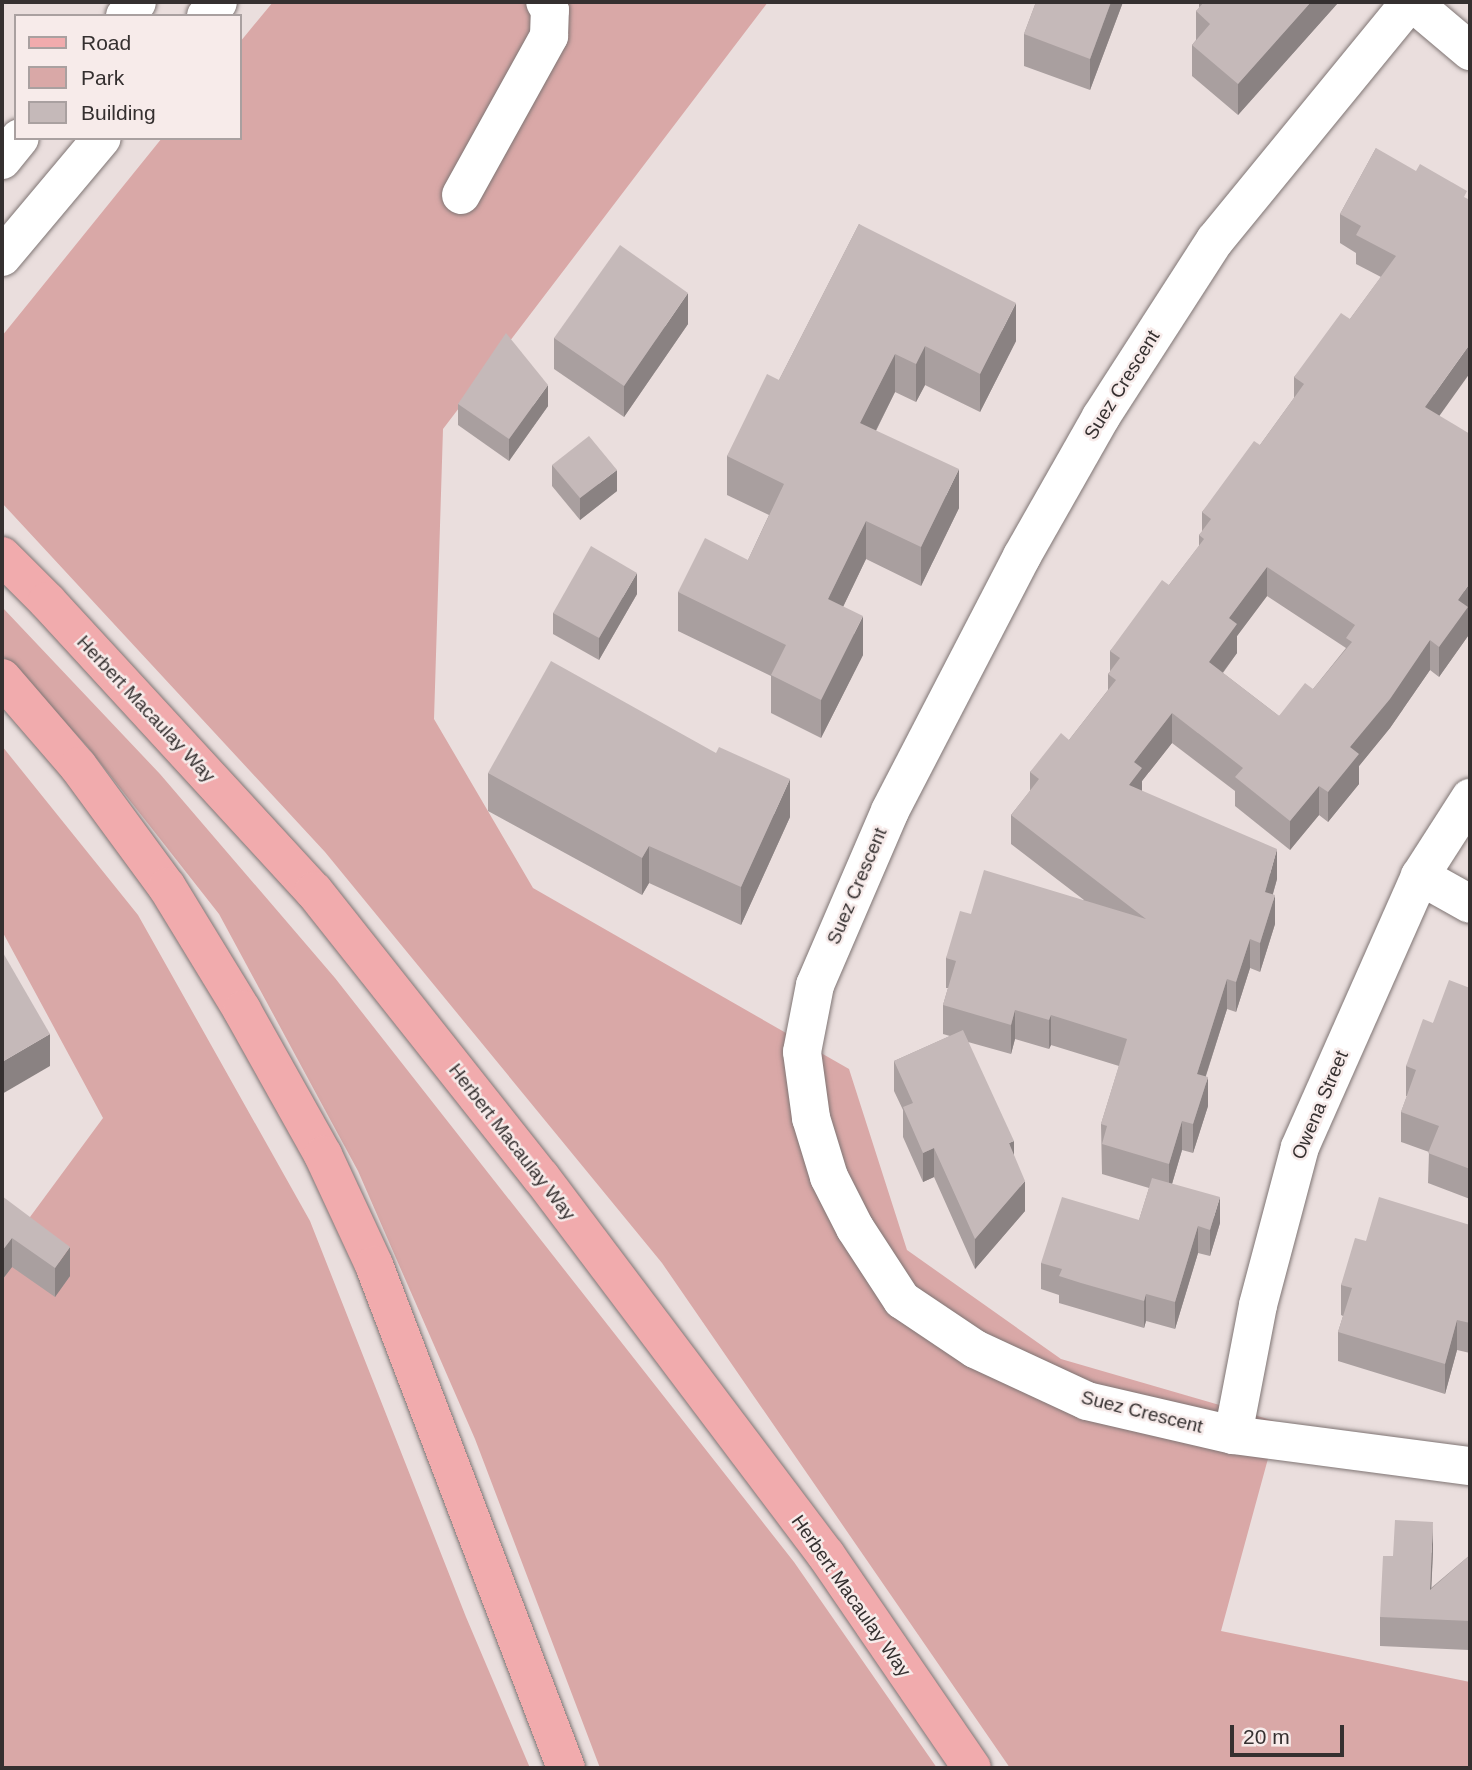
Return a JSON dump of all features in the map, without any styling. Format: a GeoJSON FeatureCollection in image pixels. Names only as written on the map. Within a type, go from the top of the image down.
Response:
{"type":"FeatureCollection","features":[{"type":"Feature","properties":{"kind":"main road","name":"Herbert Macaulay Way"},"geometry":{"type":"LineString","coordinates":[[2,556],[47,601],[314,891],[541,1177],[826,1555],[972,1768]]}},
{"type":"Feature","properties":{"kind":"main road"},"geometry":{"type":"LineString","coordinates":[[2,678],[78,766],[167,887],[242,1010],[323,1155],[374,1265],[566,1768]]}},
{"type":"Feature","properties":{"kind":"street"},"geometry":{"type":"LineString","coordinates":[[1411,2],[1470,51]]}},
{"type":"Feature","properties":{"kind":"street","name":"Suez Crescent"},"geometry":{"type":"LineString","coordinates":[[1411,2],[1215,240],[1101,417],[1023,556],[890,811],[815,985],[802,1052],[811,1118],[829,1177],[855,1228],[902,1300],[975,1349],[1087,1401],[1233,1435],[1470,1466]]}},
{"type":"Feature","properties":{"kind":"street"},"geometry":{"type":"LineString","coordinates":[[461,195],[549,36],[550,5]]}},
{"type":"Feature","properties":{"kind":"street"},"geometry":{"type":"LineString","coordinates":[[2,160],[18,140]]}},
{"type":"Feature","properties":{"kind":"street"},"geometry":{"type":"LineString","coordinates":[[2,257],[100,140]]}},
{"type":"Feature","properties":{"kind":"street","name":"Owena Street"},"geometry":{"type":"LineString","coordinates":[[1233,1435],[1261,1292],[1300,1147],[1419,876],[1470,798]]}},
{"type":"Feature","properties":{"kind":"street"},"geometry":{"type":"LineString","coordinates":[[1419,876],[1470,904]]}},
{"type":"Feature","properties":{"kind":"green space"},"geometry":{"type":"Polygon","coordinates":[[[273,2],[768,2],[443,429],[434,719],[533,888],[849,1069],[907,1250],[1061,1359],[1278,1422],[1221,1631],[1470,1682],[1470,1768],[1010,1768],[662,1263],[325,852],[2,503],[2,336],[160,140],[242,140],[242,40],[273,2]]]}},
{"type":"Feature","properties":{"kind":"green space"},"geometry":{"type":"Polygon","coordinates":[[[2,607],[160,774],[335,978],[794,1562],[937,1768],[600,1768],[475,1439],[358,1171],[219,914],[87,746],[2,655],[2,607]]]}},
{"type":"Feature","properties":{"kind":"green space"},"geometry":{"type":"Polygon","coordinates":[[[2,746],[138,915],[310,1221],[466,1617],[530,1768],[2,1768],[2,1255],[103,1118],[2,931],[2,746]]]}},
{"type":"Feature","properties":{"kind":"building"},"geometry":{"type":"Polygon","coordinates":[[[1036,2],[1111,2],[1090,59],[1024,34],[1036,2]]]}},
{"type":"Feature","properties":{"kind":"building"},"geometry":{"type":"Polygon","coordinates":[[[1204,2],[1311,2],[1238,84],[1192,45],[1210,24],[1196,11],[1204,2]]]}},
{"type":"Feature","properties":{"kind":"building"},"geometry":{"type":"Polygon","coordinates":[[[1376,148],[1416,171],[1420,164],[1467,191],[1464,197],[1470,200],[1470,344],[1425,407],[1470,434],[1470,583],[1458,600],[1468,607],[1439,647],[1430,640],[1390,699],[1350,747],[1359,754],[1328,792],[1319,786],[1290,821],[1235,777],[1243,768],[1172,713],[1134,762],[1142,768],[1129,785],[1277,849],[1265,892],[1275,895],[1260,943],[1250,939],[1236,982],[1227,979],[1197,1074],[1208,1077],[1193,1124],[1182,1121],[1169,1164],[1102,1144],[1107,1126],[1101,1124],[1127,1039],[1051,1015],[1049,1020],[1015,1010],[1011,1025],[943,1005],[956,961],[946,958],[960,911],[971,914],[984,870],[1146,919],[1011,815],[1039,779],[1030,772],[1061,733],[1069,740],[1116,680],[1108,674],[1120,658],[1110,651],[1162,580],[1169,585],[1204,539],[1199,535],[1211,519],[1202,512],[1254,441],[1260,445],[1304,384],[1294,377],[1341,313],[1350,319],[1396,256],[1356,235],[1361,226],[1340,214],[1376,148]],[[1267,567],[1229,618],[1237,624],[1209,662],[1279,716],[1305,683],[1313,689],[1352,642],[1346,638],[1355,625],[1267,567]]]}},
{"type":"Feature","properties":{"kind":"building"},"geometry":{"type":"Polygon","coordinates":[[[859,224],[1016,303],[980,374],[925,346],[916,364],[895,354],[860,423],[959,469],[921,547],[866,521],[828,599],[863,616],[821,700],[771,675],[786,645],[678,592],[705,538],[748,560],[784,484],[727,456],[767,374],[779,380],[859,224]]]}},
{"type":"Feature","properties":{"kind":"building"},"geometry":{"type":"Polygon","coordinates":[[[620,245],[688,293],[624,386],[554,338],[620,245]]]}},
{"type":"Feature","properties":{"kind":"building"},"geometry":{"type":"Polygon","coordinates":[[[506,333],[548,385],[509,439],[458,404],[506,333]]]}},
{"type":"Feature","properties":{"kind":"building"},"geometry":{"type":"Polygon","coordinates":[[[589,436],[617,470],[580,498],[552,465],[589,436]]]}},
{"type":"Feature","properties":{"kind":"building"},"geometry":{"type":"Polygon","coordinates":[[[591,546],[637,573],[599,638],[553,613],[591,546]]]}},
{"type":"Feature","properties":{"kind":"building"},"geometry":{"type":"Polygon","coordinates":[[[551,661],[716,753],[719,747],[790,779],[741,887],[649,846],[642,858],[488,773],[551,661]]]}},
{"type":"Feature","properties":{"kind":"building"},"geometry":{"type":"Polygon","coordinates":[[[2,951],[50,1034],[2,1062],[2,951]]]}},
{"type":"Feature","properties":{"kind":"building"},"geometry":{"type":"Polygon","coordinates":[[[1449,980],[1470,988],[1470,1169],[1428,1153],[1439,1126],[1401,1112],[1416,1070],[1406,1066],[1423,1019],[1433,1023],[1449,980]]]}},
{"type":"Feature","properties":{"kind":"building"},"geometry":{"type":"Polygon","coordinates":[[[963,1030],[1014,1141],[1009,1143],[1025,1181],[975,1239],[934,1148],[923,1153],[903,1107],[913,1103],[894,1061],[963,1030]]]}},
{"type":"Feature","properties":{"kind":"building"},"geometry":{"type":"Polygon","coordinates":[[[1152,1178],[1220,1197],[1210,1230],[1198,1226],[1175,1302],[1146,1294],[1144,1301],[1081,1283],[1059,1276],[1062,1269],[1041,1263],[1062,1197],[1139,1220],[1152,1178]]]}},
{"type":"Feature","properties":{"kind":"building"},"geometry":{"type":"Polygon","coordinates":[[[2,1196],[70,1247],[55,1268],[12,1238],[2,1251],[2,1196]]]}},
{"type":"Feature","properties":{"kind":"building"},"geometry":{"type":"Polygon","coordinates":[[[1379,1197],[1470,1225],[1470,1323],[1457,1320],[1445,1364],[1338,1332],[1352,1288],[1341,1285],[1355,1238],[1366,1241],[1379,1197]]]}},
{"type":"Feature","properties":{"kind":"building"},"geometry":{"type":"Polygon","coordinates":[[[1395,1520],[1433,1522],[1430,1590],[1470,1555],[1470,1621],[1380,1617],[1383,1556],[1393,1556],[1395,1520]]]}}]}
